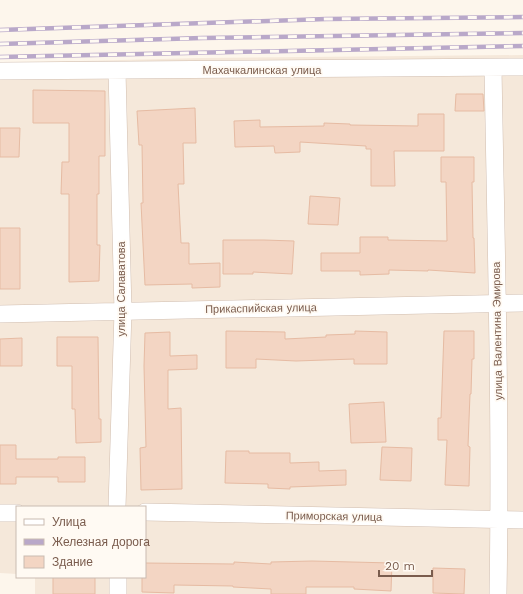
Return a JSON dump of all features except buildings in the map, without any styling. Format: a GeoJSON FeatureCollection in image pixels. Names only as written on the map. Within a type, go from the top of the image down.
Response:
{"type":"FeatureCollection","features":[{"type":"Feature","properties":{"kind":"street","name":"Махачкалинская улица"},"geometry":{"type":"LineString","coordinates":[[0,71],[523,67]]}},
{"type":"Feature","properties":{"kind":"street","name":"улица Валентина Эмирова"},"geometry":{"type":"LineString","coordinates":[[493,68],[497,303],[499,519],[498,594]]}},
{"type":"Feature","properties":{"kind":"street","name":"улица Салаватова"},"geometry":{"type":"LineString","coordinates":[[117,71],[123,311],[117,506]]}},
{"type":"Feature","properties":{"kind":"street","name":"Прикаспийская улица"},"geometry":{"type":"LineString","coordinates":[[0,314],[523,303]]}},
{"type":"Feature","properties":{"kind":"street","name":"Приморская улица"},"geometry":{"type":"LineString","coordinates":[[146,512],[523,520]]}},
{"type":"Feature","properties":{"kind":"street"},"geometry":{"type":"LineString","coordinates":[[0,513],[16,513]]}},
{"type":"Feature","properties":{"kind":"street"},"geometry":{"type":"LineString","coordinates":[[118,578],[118,594]]}},
{"type":"Feature","properties":{"kind":"shaded area"},"geometry":{"type":"Polygon","coordinates":[[[523,55],[523,594],[35,594],[35,578],[146,578],[146,506],[16,506],[16,574],[0,573],[0,63],[202,58],[523,55]]]}},
{"type":"Feature","properties":{"kind":"railway"},"geometry":{"type":"LineString","coordinates":[[0,30],[326,19],[523,17]]}},
{"type":"Feature","properties":{"kind":"railway"},"geometry":{"type":"LineString","coordinates":[[0,44],[202,38],[523,33]]}},
{"type":"Feature","properties":{"kind":"railway"},"geometry":{"type":"LineString","coordinates":[[0,57],[523,46]]}}]}
